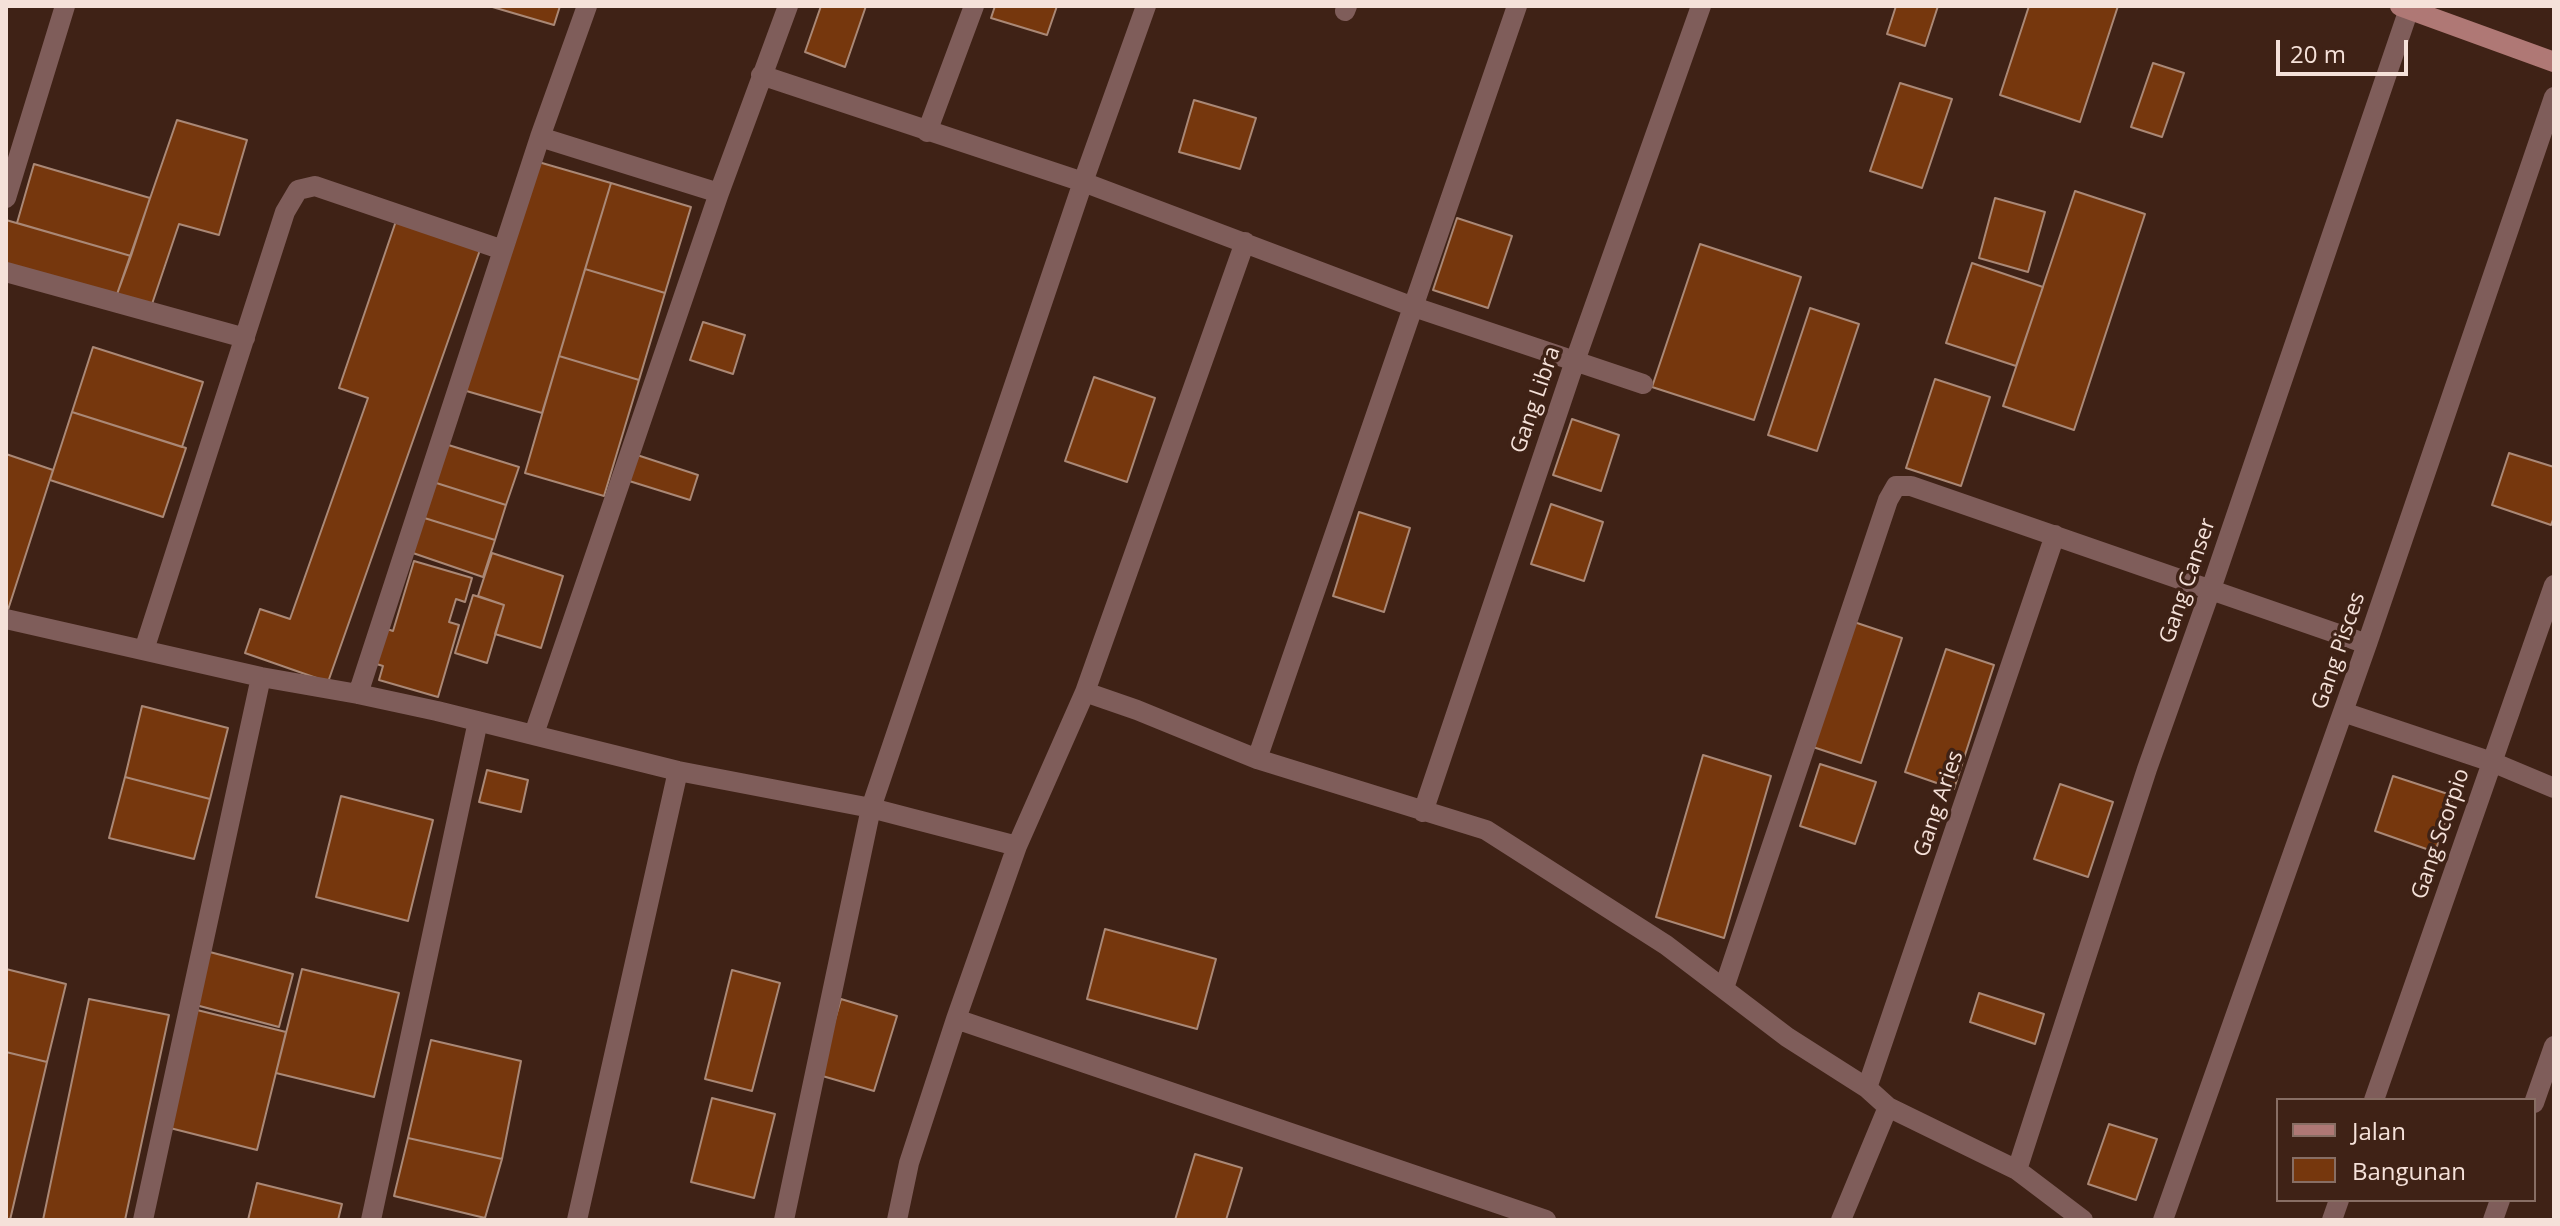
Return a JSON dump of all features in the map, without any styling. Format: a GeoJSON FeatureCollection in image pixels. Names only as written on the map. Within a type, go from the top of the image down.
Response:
{"type":"FeatureCollection","features":[{"type":"Feature","properties":{"kind":"main road"},"geometry":{"type":"LineString","coordinates":[[2404,8],[2554,62]]}},
{"type":"Feature","properties":{"kind":"street"},"geometry":{"type":"LineString","coordinates":[[6,198],[65,6]]}},
{"type":"Feature","properties":{"kind":"street"},"geometry":{"type":"LineString","coordinates":[[358,694],[540,137],[587,6]]}},
{"type":"Feature","properties":{"kind":"street"},"geometry":{"type":"LineString","coordinates":[[534,734],[719,193],[788,6]]}},
{"type":"Feature","properties":{"kind":"street"},"geometry":{"type":"LineString","coordinates":[[927,132],[974,6]]}},
{"type":"Feature","properties":{"kind":"street"},"geometry":{"type":"LineString","coordinates":[[784,1220],[871,808],[1083,182],[1146,6]]}},
{"type":"Feature","properties":{"kind":"street"},"geometry":{"type":"LineString","coordinates":[[1257,759],[1517,6]]}},
{"type":"Feature","properties":{"kind":"street","name":"Gang Libra"},"geometry":{"type":"LineString","coordinates":[[1423,812],[1575,361],[1701,6]]}},
{"type":"Feature","properties":{"kind":"street","name":"Gang Canser"},"geometry":{"type":"LineString","coordinates":[[2017,1170],[2147,769],[2211,589],[2404,8]]}},
{"type":"Feature","properties":{"kind":"street"},"geometry":{"type":"LineString","coordinates":[[761,75],[1083,182],[1411,306],[1643,384]]}},
{"type":"Feature","properties":{"kind":"street","name":"Gang Pisces"},"geometry":{"type":"LineString","coordinates":[[2163,1220],[2367,644],[2554,97]]}},
{"type":"Feature","properties":{"kind":"street"},"geometry":{"type":"LineString","coordinates":[[540,137],[719,193]]}},
{"type":"Feature","properties":{"kind":"street"},"geometry":{"type":"LineString","coordinates":[[144,650],[285,212],[298,190],[315,186],[503,250]]}},
{"type":"Feature","properties":{"kind":"street"},"geometry":{"type":"LineString","coordinates":[[897,1220],[909,1163],[1017,846],[1085,692],[1245,242]]}},
{"type":"Feature","properties":{"kind":"street"},"geometry":{"type":"LineString","coordinates":[[6,272],[245,338]]}},
{"type":"Feature","properties":{"kind":"street"},"geometry":{"type":"LineString","coordinates":[[1724,988],[1891,492],[1896,486],[1911,486],[2367,644]]}},
{"type":"Feature","properties":{"kind":"street","name":"Gang Aries"},"geometry":{"type":"LineString","coordinates":[[1867,1088],[2055,535]]}},
{"type":"Feature","properties":{"kind":"street","name":"Gang Scorpio"},"geometry":{"type":"LineString","coordinates":[[2375,1098],[2554,585]]}},
{"type":"Feature","properties":{"kind":"street"},"geometry":{"type":"LineString","coordinates":[[6,619],[261,677],[358,694],[478,721],[678,771],[871,808],[1017,846]]}},
{"type":"Feature","properties":{"kind":"street"},"geometry":{"type":"LineString","coordinates":[[143,1220],[261,677]]}},
{"type":"Feature","properties":{"kind":"street"},"geometry":{"type":"LineString","coordinates":[[1085,692],[1257,759],[1486,830],[1666,945],[1787,1037],[1867,1088],[1888,1107],[2017,1170],[2083,1220]]}},
{"type":"Feature","properties":{"kind":"street"},"geometry":{"type":"LineString","coordinates":[[2343,712],[2492,762],[2554,788]]}},
{"type":"Feature","properties":{"kind":"street"},"geometry":{"type":"LineString","coordinates":[[371,1220],[478,721]]}},
{"type":"Feature","properties":{"kind":"street"},"geometry":{"type":"LineString","coordinates":[[577,1220],[678,771]]}},
{"type":"Feature","properties":{"kind":"street"},"geometry":{"type":"LineString","coordinates":[[956,1019],[1546,1220]]}},
{"type":"Feature","properties":{"kind":"street"},"geometry":{"type":"LineString","coordinates":[[2536,1098],[2554,1046]]}},
{"type":"Feature","properties":{"kind":"street"},"geometry":{"type":"LineString","coordinates":[[1841,1220],[1888,1107]]}},
{"type":"Feature","properties":{"kind":"building"},"geometry":{"type":"Polygon","coordinates":[[[489,6],[560,6],[554,25],[489,6]]]}},
{"type":"Feature","properties":{"kind":"building"},"geometry":{"type":"Polygon","coordinates":[[[821,6],[866,6],[845,67],[805,52],[821,6]]]}},
{"type":"Feature","properties":{"kind":"building"},"geometry":{"type":"Polygon","coordinates":[[[995,6],[1057,6],[1047,35],[991,18],[995,6]]]}},
{"type":"Feature","properties":{"kind":"building"},"geometry":{"type":"Polygon","coordinates":[[[1896,6],[1938,6],[1925,46],[1887,34],[1896,6]]]}},
{"type":"Feature","properties":{"kind":"building"},"geometry":{"type":"Polygon","coordinates":[[[2029,6],[2118,6],[2080,122],[2000,95],[2029,6]]]}},
{"type":"Feature","properties":{"kind":"building"},"geometry":{"type":"Polygon","coordinates":[[[2153,63],[2184,73],[2162,137],[2131,127],[2153,63]]]}},
{"type":"Feature","properties":{"kind":"building"},"geometry":{"type":"Polygon","coordinates":[[[1900,83],[1952,99],[1922,188],[1870,171],[1900,83]]]}},
{"type":"Feature","properties":{"kind":"building"},"geometry":{"type":"Polygon","coordinates":[[[1194,100],[1256,118],[1240,169],[1179,152],[1194,100]]]}},
{"type":"Feature","properties":{"kind":"building"},"geometry":{"type":"Polygon","coordinates":[[[177,120],[247,140],[219,235],[179,224],[151,307],[116,297],[177,120]]]}},
{"type":"Feature","properties":{"kind":"building"},"geometry":{"type":"Polygon","coordinates":[[[535,161],[611,183],[542,413],[463,390],[535,161]]]}},
{"type":"Feature","properties":{"kind":"building"},"geometry":{"type":"Polygon","coordinates":[[[34,164],[150,198],[131,256],[17,223],[34,164]]]}},
{"type":"Feature","properties":{"kind":"building"},"geometry":{"type":"Polygon","coordinates":[[[611,183],[691,207],[665,293],[585,269],[611,183]]]}},
{"type":"Feature","properties":{"kind":"building"},"geometry":{"type":"Polygon","coordinates":[[[2075,191],[2145,214],[2074,430],[2003,406],[2075,191]]]}},
{"type":"Feature","properties":{"kind":"building"},"geometry":{"type":"Polygon","coordinates":[[[1995,198],[2045,212],[2028,272],[1979,258],[1995,198]]]}},
{"type":"Feature","properties":{"kind":"building"},"geometry":{"type":"Polygon","coordinates":[[[1457,218],[1512,236],[1488,308],[1433,290],[1457,218]]]}},
{"type":"Feature","properties":{"kind":"building"},"geometry":{"type":"Polygon","coordinates":[[[6,220],[131,256],[116,297],[6,266],[6,220]]]}},
{"type":"Feature","properties":{"kind":"building"},"geometry":{"type":"Polygon","coordinates":[[[396,221],[480,250],[328,682],[245,653],[260,609],[290,619],[368,398],[339,388],[396,221]]]}},
{"type":"Feature","properties":{"kind":"building"},"geometry":{"type":"Polygon","coordinates":[[[1700,244],[1801,277],[1754,420],[1652,387],[1700,244]]]}},
{"type":"Feature","properties":{"kind":"building"},"geometry":{"type":"Polygon","coordinates":[[[1972,263],[2043,287],[2016,366],[1946,343],[1972,263]]]}},
{"type":"Feature","properties":{"kind":"building"},"geometry":{"type":"Polygon","coordinates":[[[585,269],[665,293],[639,380],[559,356],[585,269]]]}},
{"type":"Feature","properties":{"kind":"building"},"geometry":{"type":"Polygon","coordinates":[[[1810,308],[1859,324],[1817,451],[1768,435],[1810,308]]]}},
{"type":"Feature","properties":{"kind":"building"},"geometry":{"type":"Polygon","coordinates":[[[703,322],[745,335],[733,374],[690,360],[703,322]]]}},
{"type":"Feature","properties":{"kind":"building"},"geometry":{"type":"Polygon","coordinates":[[[93,347],[203,382],[182,447],[72,412],[93,347]]]}},
{"type":"Feature","properties":{"kind":"building"},"geometry":{"type":"Polygon","coordinates":[[[559,356],[639,380],[604,496],[525,473],[559,356]]]}},
{"type":"Feature","properties":{"kind":"building"},"geometry":{"type":"Polygon","coordinates":[[[1094,377],[1155,398],[1127,482],[1065,461],[1094,377]]]}},
{"type":"Feature","properties":{"kind":"building"},"geometry":{"type":"Polygon","coordinates":[[[1935,379],[1990,397],[1961,486],[1906,468],[1935,379]]]}},
{"type":"Feature","properties":{"kind":"building"},"geometry":{"type":"Polygon","coordinates":[[[72,412],[186,448],[163,517],[50,480],[72,412]]]}},
{"type":"Feature","properties":{"kind":"building"},"geometry":{"type":"Polygon","coordinates":[[[1572,419],[1619,435],[1601,491],[1553,475],[1572,419]]]}},
{"type":"Feature","properties":{"kind":"building"},"geometry":{"type":"Polygon","coordinates":[[[442,443],[519,467],[506,505],[430,481],[442,443]]]}},
{"type":"Feature","properties":{"kind":"building"},"geometry":{"type":"Polygon","coordinates":[[[2509,453],[2554,467],[2554,517],[2551,525],[2492,505],[2509,453]]]}},
{"type":"Feature","properties":{"kind":"building"},"geometry":{"type":"Polygon","coordinates":[[[6,454],[53,470],[6,616],[6,454]]]}},
{"type":"Feature","properties":{"kind":"building"},"geometry":{"type":"Polygon","coordinates":[[[634,454],[698,475],[690,500],[626,480],[634,454]]]}},
{"type":"Feature","properties":{"kind":"building"},"geometry":{"type":"Polygon","coordinates":[[[430,481],[506,505],[495,540],[418,516],[430,481]]]}},
{"type":"Feature","properties":{"kind":"building"},"geometry":{"type":"Polygon","coordinates":[[[1551,504],[1603,522],[1584,581],[1531,564],[1551,504]]]}},
{"type":"Feature","properties":{"kind":"building"},"geometry":{"type":"Polygon","coordinates":[[[1359,512],[1410,528],[1384,612],[1333,596],[1359,512]]]}},
{"type":"Feature","properties":{"kind":"building"},"geometry":{"type":"Polygon","coordinates":[[[418,516],[495,540],[483,577],[407,551],[418,516]]]}},
{"type":"Feature","properties":{"kind":"building"},"geometry":{"type":"Polygon","coordinates":[[[492,553],[563,576],[541,648],[495,634],[504,605],[478,596],[492,553]]]}},
{"type":"Feature","properties":{"kind":"building"},"geometry":{"type":"Polygon","coordinates":[[[414,561],[472,578],[465,602],[456,599],[449,622],[459,625],[438,697],[379,680],[383,666],[370,662],[381,627],[393,631],[414,561]]]}},
{"type":"Feature","properties":{"kind":"building"},"geometry":{"type":"Polygon","coordinates":[[[473,595],[504,605],[487,663],[455,653],[473,595]]]}},
{"type":"Feature","properties":{"kind":"building"},"geometry":{"type":"Polygon","coordinates":[[[1851,621],[1902,638],[1861,763],[1810,746],[1851,621]]]}},
{"type":"Feature","properties":{"kind":"building"},"geometry":{"type":"Polygon","coordinates":[[[1946,649],[1994,665],[1954,789],[1905,772],[1946,649]]]}},
{"type":"Feature","properties":{"kind":"building"},"geometry":{"type":"Polygon","coordinates":[[[142,706],[228,728],[210,799],[125,777],[142,706]]]}},
{"type":"Feature","properties":{"kind":"building"},"geometry":{"type":"Polygon","coordinates":[[[1703,755],[1771,776],[1724,938],[1656,917],[1703,755]]]}},
{"type":"Feature","properties":{"kind":"building"},"geometry":{"type":"Polygon","coordinates":[[[1820,764],[1876,782],[1855,844],[1800,826],[1820,764]]]}},
{"type":"Feature","properties":{"kind":"building"},"geometry":{"type":"Polygon","coordinates":[[[487,770],[528,780],[521,812],[479,802],[487,770]]]}},
{"type":"Feature","properties":{"kind":"building"},"geometry":{"type":"Polygon","coordinates":[[[2393,776],[2454,796],[2435,852],[2375,831],[2393,776]]]}},
{"type":"Feature","properties":{"kind":"building"},"geometry":{"type":"Polygon","coordinates":[[[125,777],[210,799],[194,859],[109,838],[125,777]]]}},
{"type":"Feature","properties":{"kind":"building"},"geometry":{"type":"Polygon","coordinates":[[[2060,784],[2113,802],[2088,877],[2034,859],[2060,784]]]}},
{"type":"Feature","properties":{"kind":"building"},"geometry":{"type":"Polygon","coordinates":[[[341,796],[433,820],[408,921],[316,897],[341,796]]]}},
{"type":"Feature","properties":{"kind":"building"},"geometry":{"type":"Polygon","coordinates":[[[1105,929],[1216,959],[1197,1029],[1087,999],[1105,929]]]}},
{"type":"Feature","properties":{"kind":"building"},"geometry":{"type":"Polygon","coordinates":[[[206,951],[293,974],[279,1027],[192,1004],[206,951]]]}},
{"type":"Feature","properties":{"kind":"building"},"geometry":{"type":"Polygon","coordinates":[[[6,969],[66,984],[47,1062],[6,1052],[6,969]]]}},
{"type":"Feature","properties":{"kind":"building"},"geometry":{"type":"Polygon","coordinates":[[[302,969],[399,993],[374,1097],[276,1073],[302,969]]]}},
{"type":"Feature","properties":{"kind":"building"},"geometry":{"type":"Polygon","coordinates":[[[732,970],[780,983],[752,1091],[705,1079],[732,970]]]}},
{"type":"Feature","properties":{"kind":"building"},"geometry":{"type":"Polygon","coordinates":[[[1979,993],[2044,1014],[2035,1044],[1970,1022],[1979,993]]]}},
{"type":"Feature","properties":{"kind":"building"},"geometry":{"type":"Polygon","coordinates":[[[89,999],[169,1015],[125,1220],[43,1220],[89,999]]]}},
{"type":"Feature","properties":{"kind":"building"},"geometry":{"type":"Polygon","coordinates":[[[841,999],[897,1016],[874,1091],[819,1075],[841,999]]]}},
{"type":"Feature","properties":{"kind":"building"},"geometry":{"type":"Polygon","coordinates":[[[193,1009],[286,1032],[257,1150],[166,1127],[193,1009]]]}},
{"type":"Feature","properties":{"kind":"building"},"geometry":{"type":"Polygon","coordinates":[[[431,1040],[521,1061],[502,1159],[408,1138],[431,1040]]]}},
{"type":"Feature","properties":{"kind":"building"},"geometry":{"type":"Polygon","coordinates":[[[6,1052],[47,1062],[10,1220],[6,1220],[6,1052]]]}},
{"type":"Feature","properties":{"kind":"building"},"geometry":{"type":"Polygon","coordinates":[[[712,1098],[775,1114],[754,1198],[691,1182],[712,1098]]]}},
{"type":"Feature","properties":{"kind":"building"},"geometry":{"type":"Polygon","coordinates":[[[2109,1124],[2157,1139],[2136,1200],[2088,1184],[2109,1124]]]}},
{"type":"Feature","properties":{"kind":"building"},"geometry":{"type":"Polygon","coordinates":[[[408,1138],[502,1159],[485,1218],[394,1196],[408,1138]]]}},
{"type":"Feature","properties":{"kind":"building"},"geometry":{"type":"Polygon","coordinates":[[[1195,1154],[1242,1168],[1226,1220],[1175,1220],[1195,1154]]]}},
{"type":"Feature","properties":{"kind":"building"},"geometry":{"type":"Polygon","coordinates":[[[257,1183],[342,1204],[338,1220],[248,1220],[257,1183]]]}}]}
